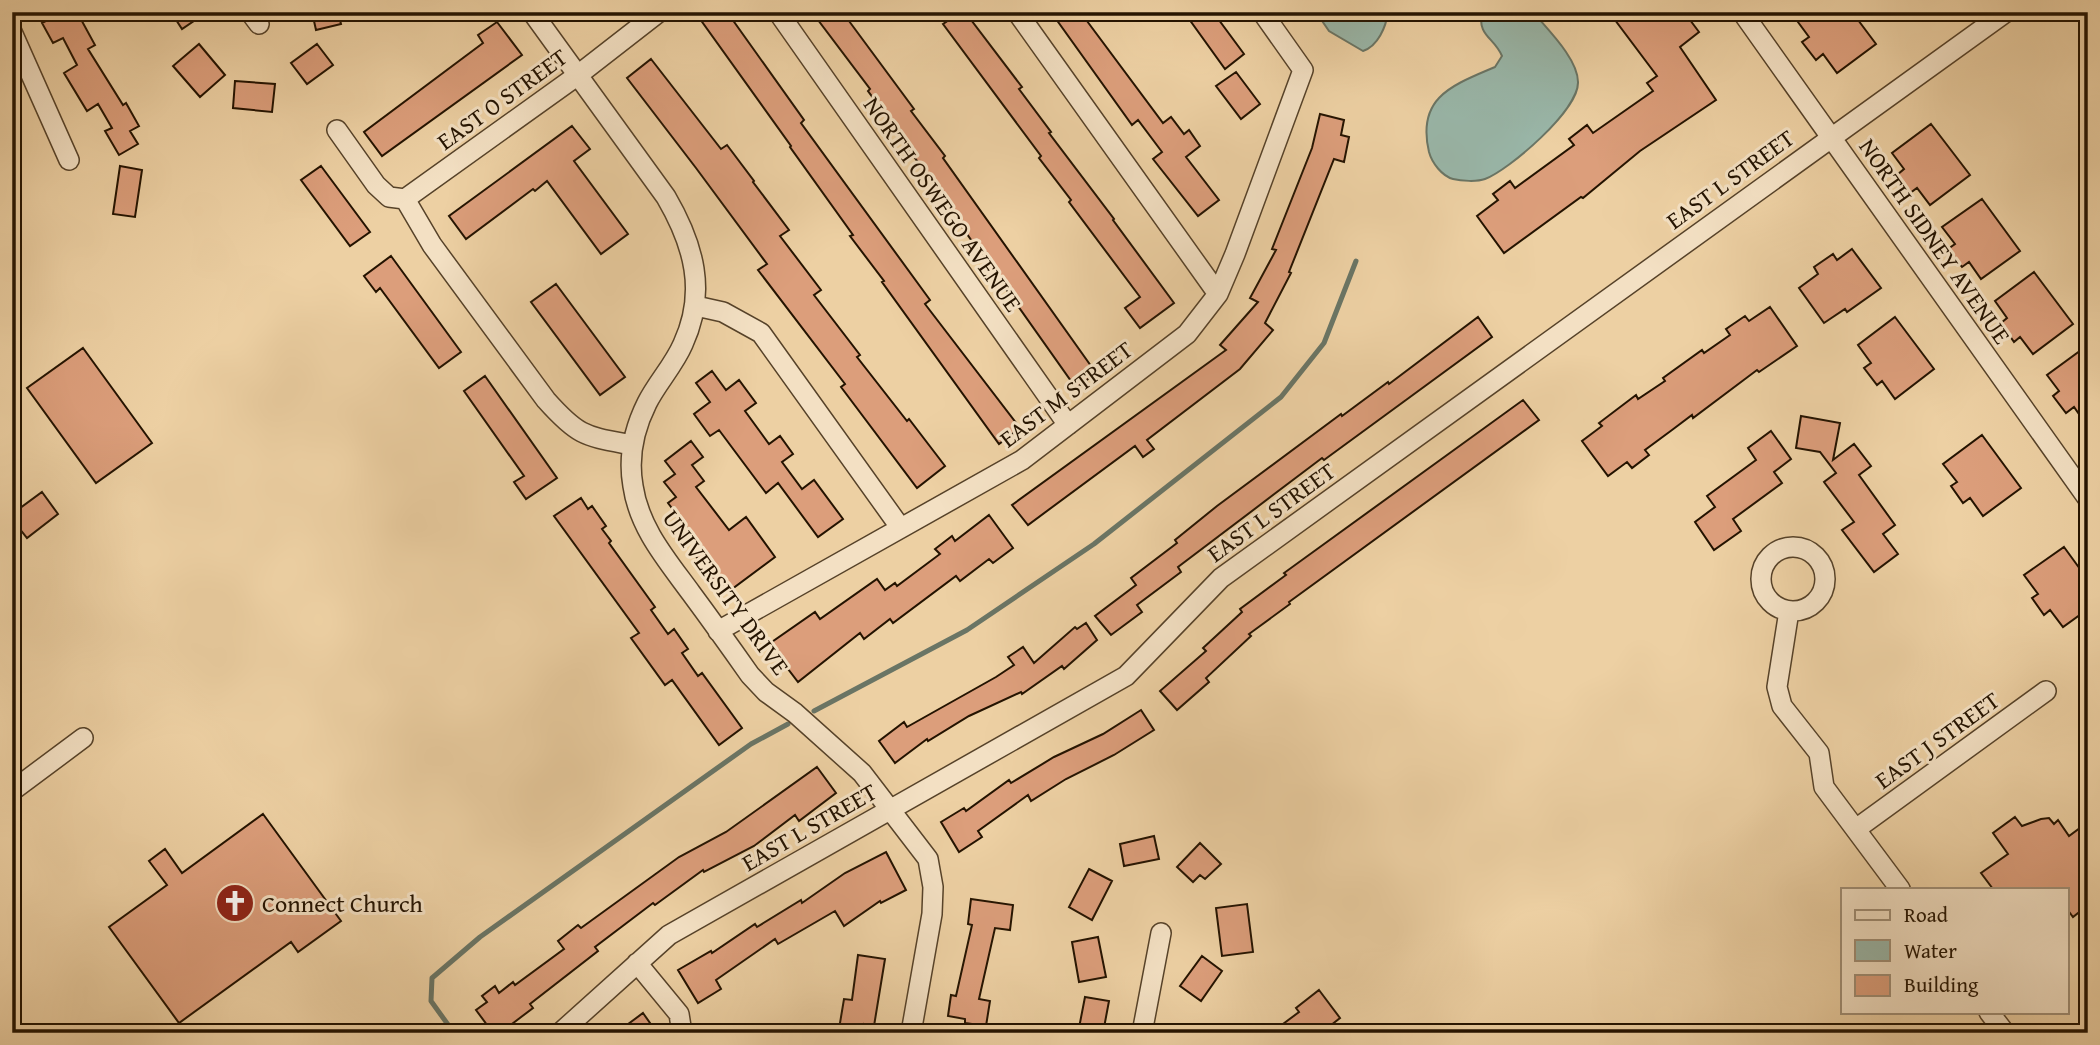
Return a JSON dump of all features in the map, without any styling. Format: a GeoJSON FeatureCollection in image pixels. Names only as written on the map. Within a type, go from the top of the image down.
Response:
{"type":"FeatureCollection","features":[{"type":"Feature","properties":{"kind":"street","name":"UNIVERSITY DRIVE"},"geometry":{"type":"LineString","coordinates":[[532,12],[666,197],[683,226],[693,258],[696,306],[683,345],[646,404],[632,445],[633,487],[638,509],[650,536],[750,675],[766,692],[795,713],[862,773],[928,859],[933,887],[932,914],[911,1033]]}},
{"type":"Feature","properties":{"kind":"street","name":"EAST O STREET"},"geometry":{"type":"LineString","coordinates":[[405,199],[578,75],[659,12]]}},
{"type":"Feature","properties":{"kind":"street","name":"NORTH OSWEGO AVENUE"},"geometry":{"type":"LineString","coordinates":[[778,12],[1068,425]]}},
{"type":"Feature","properties":{"kind":"street"},"geometry":{"type":"LineString","coordinates":[[1017,12],[1218,294]]}},
{"type":"Feature","properties":{"kind":"street","name":"EAST M STREET"},"geometry":{"type":"LineString","coordinates":[[718,631],[1022,460],[1187,334],[1218,294],[1303,70],[1262,12]]}},
{"type":"Feature","properties":{"kind":"street","name":"NORTH SIDNEY AVENUE"},"geometry":{"type":"LineString","coordinates":[[1742,12],[2088,499]]}},
{"type":"Feature","properties":{"kind":"street","name":"EAST L STREET"},"geometry":{"type":"LineString","coordinates":[[560,1033],[669,935],[1126,676],[1220,578],[2006,12]]}},
{"type":"Feature","properties":{"kind":"street"},"geometry":{"type":"LineString","coordinates":[[12,32],[69,160]]}},
{"type":"Feature","properties":{"kind":"street"},"geometry":{"type":"LineString","coordinates":[[337,130],[376,185],[389,197],[405,199],[432,245],[546,400],[568,424],[585,436],[632,445]]}},
{"type":"Feature","properties":{"kind":"street"},"geometry":{"type":"LineString","coordinates":[[696,306],[723,312],[761,333],[900,527]]}},
{"type":"Feature","properties":{"kind":"street"},"geometry":{"type":"LineString","coordinates":[[1788,611],[1777,687],[1783,706],[1819,753],[1824,787],[1899,888]]}},
{"type":"Feature","properties":{"kind":"street","name":"EAST J STREET"},"geometry":{"type":"LineString","coordinates":[[1856,829],[2046,691]]}},
{"type":"Feature","properties":{"kind":"street"},"geometry":{"type":"LineString","coordinates":[[12,791],[83,738]]}},
{"type":"Feature","properties":{"kind":"street"},"geometry":{"type":"LineString","coordinates":[[1142,1033],[1161,933]]}},
{"type":"Feature","properties":{"kind":"street"},"geometry":{"type":"LineString","coordinates":[[637,963],[679,1014],[682,1033]]}},
{"type":"Feature","properties":{"kind":"street"},"geometry":{"type":"LineString","coordinates":[[1991,1014],[2005,1033]]}},
{"type":"Feature","properties":{"kind":"water"},"geometry":{"type":"Polygon","coordinates":[[[1316,12],[1388,12],[1380,35],[1373,45],[1363,51],[1329,31],[1316,12]]]}},
{"type":"Feature","properties":{"kind":"water"},"geometry":{"type":"Polygon","coordinates":[[[1482,12],[1533,12],[1568,54],[1578,82],[1575,94],[1555,123],[1510,164],[1485,179],[1453,179],[1445,175],[1432,160],[1426,133],[1428,118],[1441,96],[1465,80],[1495,67],[1502,56],[1484,31],[1482,12]]]}},
{"type":"Feature","properties":{"kind":"building"},"geometry":{"type":"Polygon","coordinates":[[[62,12],[77,12],[95,45],[88,49],[139,126],[130,131],[138,144],[119,155],[105,131],[112,128],[98,104],[87,111],[64,73],[77,65],[63,38],[53,43],[42,23],[62,12]]]}},
{"type":"Feature","properties":{"kind":"building"},"geometry":{"type":"Polygon","coordinates":[[[171,12],[207,12],[182,29],[171,12]]]}},
{"type":"Feature","properties":{"kind":"building"},"geometry":{"type":"Polygon","coordinates":[[[312,12],[338,12],[341,24],[316,30],[312,12]]]}},
{"type":"Feature","properties":{"kind":"building"},"geometry":{"type":"Polygon","coordinates":[[[695,12],[727,12],[804,120],[801,123],[930,300],[925,304],[1020,428],[999,444],[882,282],[884,281],[850,236],[853,235],[695,12]]]}},
{"type":"Feature","properties":{"kind":"building"},"geometry":{"type":"Polygon","coordinates":[[[812,12],[860,12],[849,21],[914,109],[911,111],[945,156],[943,158],[1096,373],[1076,388],[962,227],[965,225],[900,138],[902,137],[868,91],[870,89],[812,12]]]}},
{"type":"Feature","properties":{"kind":"building"},"geometry":{"type":"Polygon","coordinates":[[[938,12],[965,12],[1022,87],[1019,89],[1051,132],[1049,133],[1174,303],[1140,328],[1125,308],[1140,297],[1069,202],[1071,200],[1039,158],[1041,156],[943,24],[946,22],[938,12]]]}},
{"type":"Feature","properties":{"kind":"building"},"geometry":{"type":"Polygon","coordinates":[[[1051,12],[1099,12],[1087,21],[1163,123],[1171,117],[1184,134],[1189,130],[1200,146],[1186,157],[1219,200],[1198,216],[1153,159],[1162,152],[1138,120],[1132,125],[1051,12]]]}},
{"type":"Feature","properties":{"kind":"building"},"geometry":{"type":"Polygon","coordinates":[[[1184,12],[1213,12],[1244,54],[1225,69],[1184,12]]]}},
{"type":"Feature","properties":{"kind":"building"},"geometry":{"type":"Polygon","coordinates":[[[1609,12],[1684,12],[1699,32],[1680,47],[1716,100],[1640,151],[1583,198],[1504,253],[1477,216],[1498,200],[1493,194],[1510,181],[1515,188],[1574,145],[1569,139],[1587,125],[1593,133],[1653,91],[1647,83],[1657,76],[1609,12]]]}},
{"type":"Feature","properties":{"kind":"building"},"geometry":{"type":"Polygon","coordinates":[[[1803,12],[1852,12],[1876,44],[1837,73],[1823,54],[1816,60],[1802,42],[1809,37],[1795,18],[1803,12]]]}},
{"type":"Feature","properties":{"kind":"building"},"geometry":{"type":"Polygon","coordinates":[[[497,22],[522,55],[382,156],[364,132],[483,43],[478,35],[497,22]]]}},
{"type":"Feature","properties":{"kind":"building"},"geometry":{"type":"Polygon","coordinates":[[[199,44],[225,75],[200,97],[173,66],[199,44]]]}},
{"type":"Feature","properties":{"kind":"building"},"geometry":{"type":"Polygon","coordinates":[[[317,44],[333,65],[307,84],[291,63],[317,44]]]}},
{"type":"Feature","properties":{"kind":"building"},"geometry":{"type":"Polygon","coordinates":[[[651,59],[721,149],[727,145],[754,181],[789,230],[780,236],[821,290],[814,295],[860,355],[857,357],[945,466],[917,488],[841,387],[845,384],[758,270],[767,264],[627,78],[651,59]]]}},
{"type":"Feature","properties":{"kind":"building"},"geometry":{"type":"Polygon","coordinates":[[[1236,72],[1260,104],[1241,119],[1216,86],[1236,72]]]}},
{"type":"Feature","properties":{"kind":"building"},"geometry":{"type":"Polygon","coordinates":[[[235,81],[275,84],[272,112],[233,108],[235,81]]]}},
{"type":"Feature","properties":{"kind":"building"},"geometry":{"type":"Polygon","coordinates":[[[1320,114],[1344,120],[1341,135],[1349,137],[1344,162],[1334,159],[1289,272],[1291,273],[1265,323],[1273,330],[1240,369],[1147,440],[1154,449],[1143,457],[1135,446],[1028,525],[1012,505],[1226,350],[1220,345],[1258,302],[1250,298],[1276,250],[1272,249],[1312,148],[1320,114]]]}},
{"type":"Feature","properties":{"kind":"building"},"geometry":{"type":"Polygon","coordinates":[[[1931,124],[1970,175],[1930,205],[1917,188],[1910,193],[1897,175],[1904,169],[1892,153],[1931,124]]]}},
{"type":"Feature","properties":{"kind":"building"},"geometry":{"type":"Polygon","coordinates":[[[572,126],[590,149],[574,161],[628,234],[601,254],[547,181],[466,239],[449,216],[572,126]]]}},
{"type":"Feature","properties":{"kind":"building"},"geometry":{"type":"Polygon","coordinates":[[[120,166],[142,170],[135,217],[113,214],[120,166]]]}},
{"type":"Feature","properties":{"kind":"building"},"geometry":{"type":"Polygon","coordinates":[[[321,166],[370,232],[350,246],[301,180],[321,166]]]}},
{"type":"Feature","properties":{"kind":"building"},"geometry":{"type":"Polygon","coordinates":[[[1982,199],[2020,251],[1981,279],[1969,262],[1962,267],[1948,249],[1955,244],[1942,227],[1982,199]]]}},
{"type":"Feature","properties":{"kind":"building"},"geometry":{"type":"Polygon","coordinates":[[[1852,249],[1881,288],[1847,312],[1845,309],[1824,323],[1799,288],[1818,274],[1814,267],[1833,254],[1837,260],[1852,249]]]}},
{"type":"Feature","properties":{"kind":"building"},"geometry":{"type":"Polygon","coordinates":[[[391,256],[461,352],[439,368],[380,288],[376,292],[364,276],[391,256]]]}},
{"type":"Feature","properties":{"kind":"building"},"geometry":{"type":"Polygon","coordinates":[[[2034,272],[2073,324],[2033,354],[2020,337],[2014,342],[2001,323],[2007,318],[1995,301],[2034,272]]]}},
{"type":"Feature","properties":{"kind":"building"},"geometry":{"type":"Polygon","coordinates":[[[556,284],[625,377],[600,395],[531,302],[556,284]]]}},
{"type":"Feature","properties":{"kind":"building"},"geometry":{"type":"Polygon","coordinates":[[[1770,307],[1797,346],[1759,372],[1757,370],[1693,418],[1692,415],[1645,450],[1649,455],[1632,468],[1627,462],[1608,476],[1582,441],[1602,426],[1599,423],[1636,395],[1638,399],[1665,381],[1663,378],[1702,350],[1704,353],[1730,335],[1726,329],[1745,316],[1749,321],[1770,307]]]}},
{"type":"Feature","properties":{"kind":"building"},"geometry":{"type":"Polygon","coordinates":[[[1478,317],[1492,337],[1324,460],[1322,458],[1178,567],[1181,572],[1137,605],[1142,612],[1111,635],[1095,616],[1136,585],[1131,578],[1177,543],[1175,540],[1217,506],[1478,317]]]}},
{"type":"Feature","properties":{"kind":"building"},"geometry":{"type":"Polygon","coordinates":[[[1895,317],[1934,369],[1895,399],[1882,381],[1877,385],[1864,368],[1871,363],[1858,345],[1895,317]]]}},
{"type":"Feature","properties":{"kind":"building"},"geometry":{"type":"Polygon","coordinates":[[[2088,345],[2088,427],[2074,407],[2066,413],[2053,396],[2059,391],[2047,375],[2088,345]]]}},
{"type":"Feature","properties":{"kind":"building"},"geometry":{"type":"Polygon","coordinates":[[[83,348],[152,443],[96,483],[27,388],[83,348]]]}},
{"type":"Feature","properties":{"kind":"building"},"geometry":{"type":"Polygon","coordinates":[[[712,371],[726,390],[739,380],[756,403],[745,411],[769,444],[780,436],[793,454],[782,462],[802,489],[814,480],[843,519],[818,537],[778,483],[766,493],[719,430],[710,436],[694,414],[710,402],[696,383],[712,371]]]}},
{"type":"Feature","properties":{"kind":"building"},"geometry":{"type":"Polygon","coordinates":[[[485,376],[557,478],[526,499],[514,482],[524,476],[464,391],[485,376]]]}},
{"type":"Feature","properties":{"kind":"building"},"geometry":{"type":"Polygon","coordinates":[[[1523,400],[1539,420],[1249,634],[1251,636],[1206,678],[1209,682],[1177,710],[1160,691],[1206,651],[1203,648],[1242,612],[1240,609],[1286,575],[1284,573],[1523,400]]]}},
{"type":"Feature","properties":{"kind":"building"},"geometry":{"type":"Polygon","coordinates":[[[1801,416],[1840,423],[1833,460],[1854,444],[1871,466],[1859,475],[1895,525],[1883,534],[1898,554],[1874,572],[1842,530],[1854,522],[1824,482],[1836,473],[1820,452],[1796,448],[1801,416]]]}},
{"type":"Feature","properties":{"kind":"building"},"geometry":{"type":"Polygon","coordinates":[[[1771,431],[1791,459],[1774,472],[1782,483],[1733,519],[1741,531],[1714,550],[1695,522],[1715,507],[1707,496],[1756,460],[1748,448],[1771,431]]]}},
{"type":"Feature","properties":{"kind":"building"},"geometry":{"type":"Polygon","coordinates":[[[1982,435],[2021,488],[1983,516],[1970,498],[1963,503],[1951,486],[1957,482],[1943,464],[1982,435]]]}},
{"type":"Feature","properties":{"kind":"building"},"geometry":{"type":"Polygon","coordinates":[[[691,441],[703,457],[692,465],[704,481],[696,487],[729,530],[746,517],[775,557],[732,589],[727,582],[719,587],[695,555],[703,549],[668,503],[676,497],[664,482],[675,474],[665,461],[691,441]]]}},
{"type":"Feature","properties":{"kind":"building"},"geometry":{"type":"Polygon","coordinates":[[[42,492],[58,514],[27,538],[12,519],[12,514],[42,492]]]}},
{"type":"Feature","properties":{"kind":"building"},"geometry":{"type":"Polygon","coordinates":[[[581,498],[588,509],[592,506],[606,526],[602,529],[611,541],[609,543],[655,607],[651,610],[668,634],[674,629],[688,649],[682,653],[698,676],[702,673],[742,728],[719,745],[672,680],[665,685],[631,638],[639,633],[554,516],[581,498]]]}},
{"type":"Feature","properties":{"kind":"building"},"geometry":{"type":"Polygon","coordinates":[[[989,515],[1013,548],[993,563],[989,559],[960,581],[956,576],[893,623],[890,619],[864,639],[860,633],[798,682],[769,644],[815,612],[820,619],[877,579],[885,590],[895,583],[897,586],[940,554],[935,549],[952,536],[955,541],[989,515]]]}},
{"type":"Feature","properties":{"kind":"building"},"geometry":{"type":"Polygon","coordinates":[[[2064,547],[2088,580],[2088,609],[2063,627],[2050,610],[2044,615],[2032,598],[2038,594],[2024,575],[2064,547]]]}},
{"type":"Feature","properties":{"kind":"building"},"geometry":{"type":"Polygon","coordinates":[[[1086,623],[1097,640],[1064,669],[1062,666],[1022,694],[1021,692],[969,716],[928,741],[927,739],[895,763],[879,741],[904,722],[907,727],[996,677],[1014,665],[1008,657],[1023,647],[1034,663],[1075,627],[1077,629],[1086,623]]]}},
{"type":"Feature","properties":{"kind":"building"},"geometry":{"type":"Polygon","coordinates":[[[1141,710],[1154,730],[1031,801],[1028,795],[978,831],[982,837],[959,852],[941,822],[964,808],[966,811],[1009,780],[1011,783],[1054,757],[1103,734],[1141,710]]]}},
{"type":"Feature","properties":{"kind":"building"},"geometry":{"type":"Polygon","coordinates":[[[817,767],[836,793],[799,821],[795,815],[754,846],[704,872],[703,870],[655,905],[653,903],[595,947],[598,951],[530,1004],[533,1008],[500,1033],[493,1033],[476,1010],[487,1002],[482,996],[495,986],[499,993],[513,982],[515,985],[564,949],[558,941],[578,925],[581,928],[679,857],[726,832],[817,767]]]}},
{"type":"Feature","properties":{"kind":"building","name":"Connect Church"},"geometry":{"type":"Polygon","coordinates":[[[263,814],[341,921],[298,952],[291,942],[179,1023],[109,927],[167,885],[149,861],[165,849],[182,873],[263,814]]]}},
{"type":"Feature","properties":{"kind":"building"},"geometry":{"type":"Polygon","coordinates":[[[2015,817],[2022,826],[2041,819],[2049,818],[2054,824],[2058,820],[2069,836],[2088,822],[2088,905],[2073,917],[2068,910],[2068,888],[1992,888],[1981,873],[2008,854],[1993,833],[2015,817]]]}},
{"type":"Feature","properties":{"kind":"building"},"geometry":{"type":"Polygon","coordinates":[[[1154,836],[1159,859],[1124,866],[1120,844],[1154,836]]]}},
{"type":"Feature","properties":{"kind":"building"},"geometry":{"type":"Polygon","coordinates":[[[1200,843],[1221,864],[1205,879],[1200,875],[1193,882],[1177,867],[1200,843]]]}},
{"type":"Feature","properties":{"kind":"building"},"geometry":{"type":"Polygon","coordinates":[[[886,852],[906,890],[881,903],[880,901],[844,926],[835,911],[778,944],[775,939],[716,980],[721,989],[698,1003],[678,970],[711,951],[712,953],[755,924],[757,927],[801,900],[802,903],[845,873],[886,852]]]}},
{"type":"Feature","properties":{"kind":"building"},"geometry":{"type":"Polygon","coordinates":[[[1089,869],[1112,881],[1092,920],[1069,907],[1089,869]]]}},
{"type":"Feature","properties":{"kind":"building"},"geometry":{"type":"Polygon","coordinates":[[[971,899],[1013,905],[1010,930],[995,928],[979,999],[990,1001],[986,1026],[965,1023],[965,1019],[948,1016],[951,995],[956,996],[972,925],[968,924],[971,899]]]}},
{"type":"Feature","properties":{"kind":"building"},"geometry":{"type":"Polygon","coordinates":[[[1247,904],[1253,952],[1222,956],[1216,908],[1247,904]]]}},
{"type":"Feature","properties":{"kind":"building"},"geometry":{"type":"Polygon","coordinates":[[[1098,937],[1106,977],[1079,982],[1072,942],[1098,937]]]}},
{"type":"Feature","properties":{"kind":"building"},"geometry":{"type":"Polygon","coordinates":[[[858,955],[885,959],[874,1026],[864,1024],[863,1033],[839,1029],[844,999],[852,1000],[858,955]]]}},
{"type":"Feature","properties":{"kind":"building"},"geometry":{"type":"Polygon","coordinates":[[[1202,956],[1222,971],[1201,1001],[1180,986],[1202,956]]]}},
{"type":"Feature","properties":{"kind":"building"},"geometry":{"type":"Polygon","coordinates":[[[1319,990],[1340,1018],[1321,1033],[1271,1033],[1299,1012],[1296,1008],[1319,990]]]}},
{"type":"Feature","properties":{"kind":"building"},"geometry":{"type":"Polygon","coordinates":[[[1085,997],[1109,1001],[1103,1033],[1078,1033],[1085,997]]]}},
{"type":"Feature","properties":{"kind":"building"},"geometry":{"type":"Polygon","coordinates":[[[643,1013],[657,1033],[616,1033],[643,1013]]]}},
{"type":"Feature","properties":{"kind":"waterway"},"geometry":{"type":"LineString","coordinates":[[814,711],[967,630],[1094,544],[1281,397],[1324,343],[1356,261]]}},
{"type":"Feature","properties":{"kind":"waterway"},"geometry":{"type":"LineString","coordinates":[[454,1033],[431,1001],[432,978],[480,937],[751,744],[788,724]]}},
{"type":"Feature","properties":{"kind":"place","name":"Connect Church"},"geometry":{"type":"Point","coordinates":[235,903]}}]}
